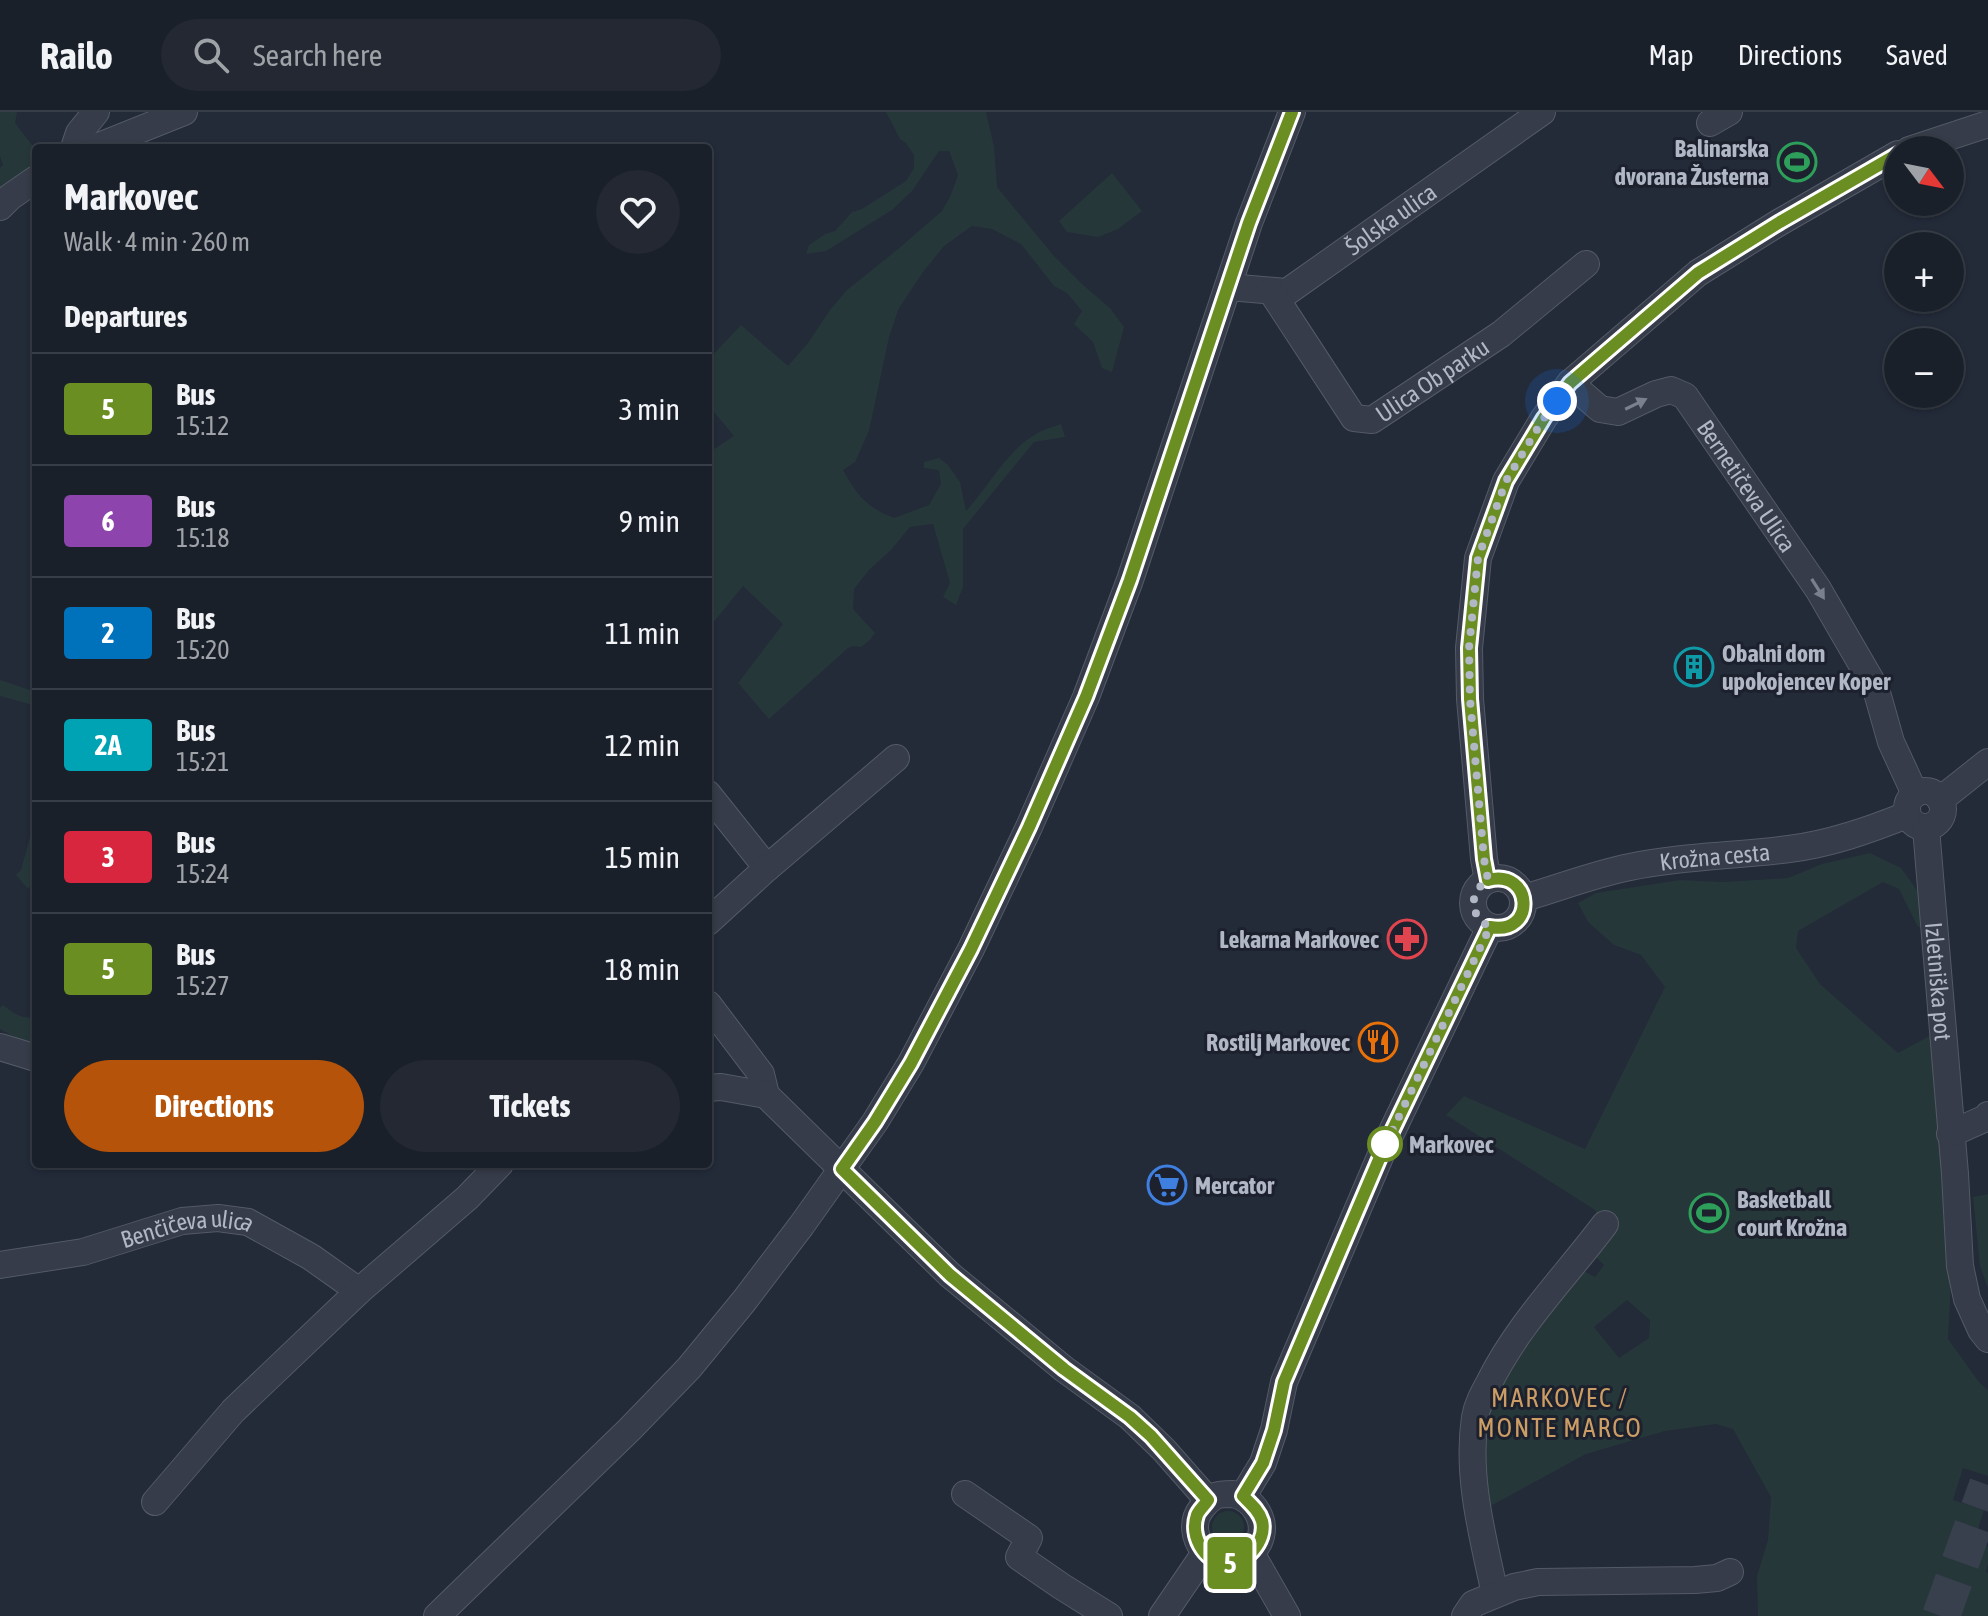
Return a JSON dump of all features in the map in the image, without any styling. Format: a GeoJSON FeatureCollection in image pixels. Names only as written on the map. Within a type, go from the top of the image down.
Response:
{"type":"FeatureCollection","features":[{"type":"Feature","properties":{"kind":"street"},"geometry":{"type":"LineString","coordinates":[[75,144],[79,133],[96,112]]}},
{"type":"Feature","properties":{"kind":"street"},"geometry":{"type":"LineString","coordinates":[[104,144],[184,112]]}},
{"type":"Feature","properties":{"kind":"street"},"geometry":{"type":"LineString","coordinates":[[437,1616],[689,1368],[744,1301],[842,1169],[911,1063],[971,949],[1078,715],[1130,580],[1249,223],[1292,112]]}},
{"type":"Feature","properties":{"kind":"street","name":"Šolska ulica"},"geometry":{"type":"LineString","coordinates":[[1228,287],[1287,292],[1515,120],[1542,112]]}},
{"type":"Feature","properties":{"kind":"street"},"geometry":{"type":"LineString","coordinates":[[1952,136],[1988,124]]}},
{"type":"Feature","properties":{"kind":"street"},"geometry":{"type":"LineString","coordinates":[[1488,880],[1470,699],[1469,648],[1478,558],[1506,481],[1544,418],[1570,383],[1698,273],[1884,162]]}},
{"type":"Feature","properties":{"kind":"street"},"geometry":{"type":"LineString","coordinates":[[0,207],[32,182]]}},
{"type":"Feature","properties":{"kind":"street","name":"Ulica Ob parku"},"geometry":{"type":"LineString","coordinates":[[1271,291],[1354,418],[1372,420],[1501,334],[1586,264]]}},
{"type":"Feature","properties":{"kind":"street","name":"Bernetičeva Ulica"},"geometry":{"type":"LineString","coordinates":[[1570,383],[1600,409],[1618,412],[1671,390],[1685,396],[1818,589],[1876,689],[1891,742],[1922,809]]}},
{"type":"Feature","properties":{"kind":"street"},"geometry":{"type":"LineString","coordinates":[[712,918],[896,758]]}},
{"type":"Feature","properties":{"kind":"street","name":"Krožna cesta"},"geometry":{"type":"LineString","coordinates":[[1524,898],[1631,866],[1793,849],[1861,833],[1922,809],[1988,762]]}},
{"type":"Feature","properties":{"kind":"street"},"geometry":{"type":"LineString","coordinates":[[712,799],[767,868]]}},
{"type":"Feature","properties":{"kind":"street","name":"Izletniška pot"},"geometry":{"type":"LineString","coordinates":[[1922,809],[1955,1174],[1960,1266],[1967,1299],[1988,1339]]}},
{"type":"Feature","properties":{"kind":"street"},"geometry":{"type":"LineString","coordinates":[[1488,880],[1510,880],[1524,898],[1522,913],[1505,928],[1490,927],[1476,917],[1473,900],[1481,884],[1488,880]]}},
{"type":"Feature","properties":{"kind":"street"},"geometry":{"type":"LineString","coordinates":[[1243,1496],[1263,1463],[1284,1382],[1383,1150],[1490,927]]}},
{"type":"Feature","properties":{"kind":"street"},"geometry":{"type":"LineString","coordinates":[[712,1009],[761,1074],[766,1095],[950,1275],[1151,1436],[1208,1500]]}},
{"type":"Feature","properties":{"kind":"street"},"geometry":{"type":"LineString","coordinates":[[0,1047],[32,1057]]}},
{"type":"Feature","properties":{"kind":"street"},"geometry":{"type":"LineString","coordinates":[[712,1088],[766,1095]]}},
{"type":"Feature","properties":{"kind":"street"},"geometry":{"type":"LineString","coordinates":[[1950,1134],[1988,1115]]}},
{"type":"Feature","properties":{"kind":"street"},"geometry":{"type":"LineString","coordinates":[[155,1502],[233,1411],[359,1291],[467,1198],[496,1168]]}},
{"type":"Feature","properties":{"kind":"street","name":"Benčičeva ulica"},"geometry":{"type":"LineString","coordinates":[[0,1265],[83,1252],[182,1221],[218,1218],[248,1222],[311,1257],[359,1291]]}},
{"type":"Feature","properties":{"kind":"street"},"geometry":{"type":"LineString","coordinates":[[1495,1594],[1474,1487],[1475,1416],[1494,1373],[1516,1337],[1605,1224]]}},
{"type":"Feature","properties":{"kind":"street"},"geometry":{"type":"LineString","coordinates":[[965,1494],[1029,1538],[1019,1557],[1109,1616]]}},
{"type":"Feature","properties":{"kind":"street"},"geometry":{"type":"LineString","coordinates":[[1243,1496],[1255,1507],[1262,1522],[1257,1546],[1238,1561],[1226,1563],[1213,1559],[1205,1553],[1194,1532],[1198,1514],[1213,1497],[1243,1496]]}},
{"type":"Feature","properties":{"kind":"street"},"geometry":{"type":"LineString","coordinates":[[1162,1616],[1205,1553]]}},
{"type":"Feature","properties":{"kind":"street"},"geometry":{"type":"LineString","coordinates":[[1251,1553],[1287,1616]]}},
{"type":"Feature","properties":{"kind":"street"},"geometry":{"type":"LineString","coordinates":[[1465,1616],[1473,1604],[1514,1587],[1538,1582],[1695,1580],[1717,1578],[1730,1572]]}},
{"type":"Feature","properties":{"kind":"shaded area"},"geometry":{"type":"Polygon","coordinates":[[[0,112],[17,112],[15,123],[32,145],[32,167],[0,199],[0,168],[3,165],[0,156],[0,112]]]}},
{"type":"Feature","properties":{"kind":"shaded area"},"geometry":{"type":"Polygon","coordinates":[[[886,112],[986,112],[994,147],[997,187],[1054,256],[1110,308],[1124,327],[1112,372],[1102,368],[1093,342],[1074,324],[1082,311],[1067,293],[1054,286],[1021,244],[992,229],[972,226],[944,246],[899,308],[889,337],[869,431],[855,462],[843,470],[853,486],[869,505],[894,518],[929,505],[941,484],[939,470],[924,468],[924,462],[939,458],[960,482],[966,511],[1007,459],[1026,441],[1061,424],[1065,437],[1034,442],[963,529],[963,587],[956,605],[943,597],[950,583],[933,524],[910,527],[854,589],[853,609],[875,633],[870,640],[861,647],[848,648],[769,719],[738,683],[783,624],[743,586],[712,624],[712,450],[734,436],[712,410],[712,356],[741,325],[788,366],[847,290],[942,211],[958,175],[949,151],[939,151],[912,191],[892,210],[826,251],[806,254],[809,245],[835,231],[852,212],[906,181],[914,168],[914,155],[900,139],[886,112]]]}},
{"type":"Feature","properties":{"kind":"shaded area"},"geometry":{"type":"Polygon","coordinates":[[[1112,173],[1142,211],[1118,229],[1098,237],[1067,232],[1059,221],[1112,173]]]}},
{"type":"Feature","properties":{"kind":"shaded area"},"geometry":{"type":"Polygon","coordinates":[[[0,680],[32,691],[32,705],[0,696],[0,680]]]}},
{"type":"Feature","properties":{"kind":"shaded area"},"geometry":{"type":"Polygon","coordinates":[[[32,830],[32,882],[28,889],[16,875],[21,870],[32,830]]]}},
{"type":"Feature","properties":{"kind":"shaded area"},"geometry":{"type":"Polygon","coordinates":[[[1870,853],[1901,868],[1919,893],[1924,927],[1918,927],[1899,889],[1883,882],[1798,931],[1796,948],[1820,984],[1898,1053],[1935,1033],[1952,1265],[1948,1339],[1988,1390],[1988,1476],[1963,1468],[1953,1500],[1984,1510],[1974,1542],[1988,1547],[1988,1616],[1758,1616],[1757,1576],[1768,1540],[1771,1497],[1733,1429],[1716,1424],[1665,1431],[1586,1454],[1485,1509],[1476,1400],[1578,1268],[1595,1277],[1604,1265],[1587,1248],[1599,1220],[1595,1210],[1446,1115],[1464,1096],[1585,1149],[1665,987],[1641,955],[1614,945],[1588,922],[1578,903],[1596,893],[1680,880],[1724,882],[1788,878],[1822,864],[1870,853]],[[1627,1300],[1594,1327],[1619,1358],[1649,1338],[1650,1320],[1627,1300]]]}},
{"type":"Feature","properties":{"kind":"shaded area"},"geometry":{"type":"Polygon","coordinates":[[[3,1005],[22,1017],[32,1018],[32,1044],[0,1029],[0,1008],[3,1005]]]}},
{"type":"Feature","properties":{"kind":"shaded area"},"geometry":{"type":"Polygon","coordinates":[[[1988,1194],[1988,1288],[1980,1266],[1973,1197],[1988,1194]]]}},
{"type":"Feature","properties":{"kind":"shaded area"},"geometry":{"type":"Polygon","coordinates":[[[1228,1511],[1239,1516],[1244,1527],[1239,1538],[1228,1543],[1217,1538],[1212,1527],[1217,1516],[1228,1511]]]}},
{"type":"Feature","properties":{"kind":"tunnel"},"geometry":{"type":"LineString","coordinates":[[1941,1616],[1988,1485]]}},
{"type":"Feature","properties":{"kind":"bus line","name":"5"},"geometry":{"type":"LineString","coordinates":[[1292,112],[1249,223],[1130,580],[1086,697],[971,949],[911,1063],[842,1169],[950,1275],[1151,1436],[1208,1500],[1198,1514],[1194,1532],[1205,1553],[1226,1563],[1238,1561],[1251,1553],[1262,1533],[1262,1522],[1255,1507],[1243,1496],[1263,1463],[1284,1382],[1383,1150],[1490,927],[1497,929],[1512,925],[1518,920],[1524,906],[1521,891],[1510,880],[1488,880],[1470,699],[1469,648],[1478,558],[1506,481],[1544,418],[1570,383],[1698,273],[1884,162]]}},
{"type":"Feature","properties":{"kind":"place","name":"Balinarska dvorana Žusterna"},"geometry":{"type":"Point","coordinates":[1797,162]}},
{"type":"Feature","properties":{"kind":"place","name":"Obalni dom upokojencev Koper"},"geometry":{"type":"Point","coordinates":[1694,667]}},
{"type":"Feature","properties":{"kind":"place","name":"Lekarna Markovec"},"geometry":{"type":"Point","coordinates":[1407,939]}},
{"type":"Feature","properties":{"kind":"place","name":"Rostilj Markovec"},"geometry":{"type":"Point","coordinates":[1378,1042]}},
{"type":"Feature","properties":{"kind":"place","name":"Markovec"},"geometry":{"type":"Point","coordinates":[1385,1144]}},
{"type":"Feature","properties":{"kind":"place","name":"Mercator"},"geometry":{"type":"Point","coordinates":[1167,1185]}},
{"type":"Feature","properties":{"kind":"place","name":"Basketball court Krožna"},"geometry":{"type":"Point","coordinates":[1709,1213]}},
{"type":"Feature","properties":{"kind":"district","name":"MARKOVEC / MONTE MARCO"},"geometry":{"type":"Point","coordinates":[1560,1413]}},
{"type":"Feature","properties":{"kind":"route"},"geometry":{"type":"LineString","coordinates":[[1385,1144],[1383,1150],[1490,927],[1476,917],[1473,909],[1476,891],[1488,880],[1470,699],[1469,648],[1478,558],[1506,481],[1557,401]]}}]}
